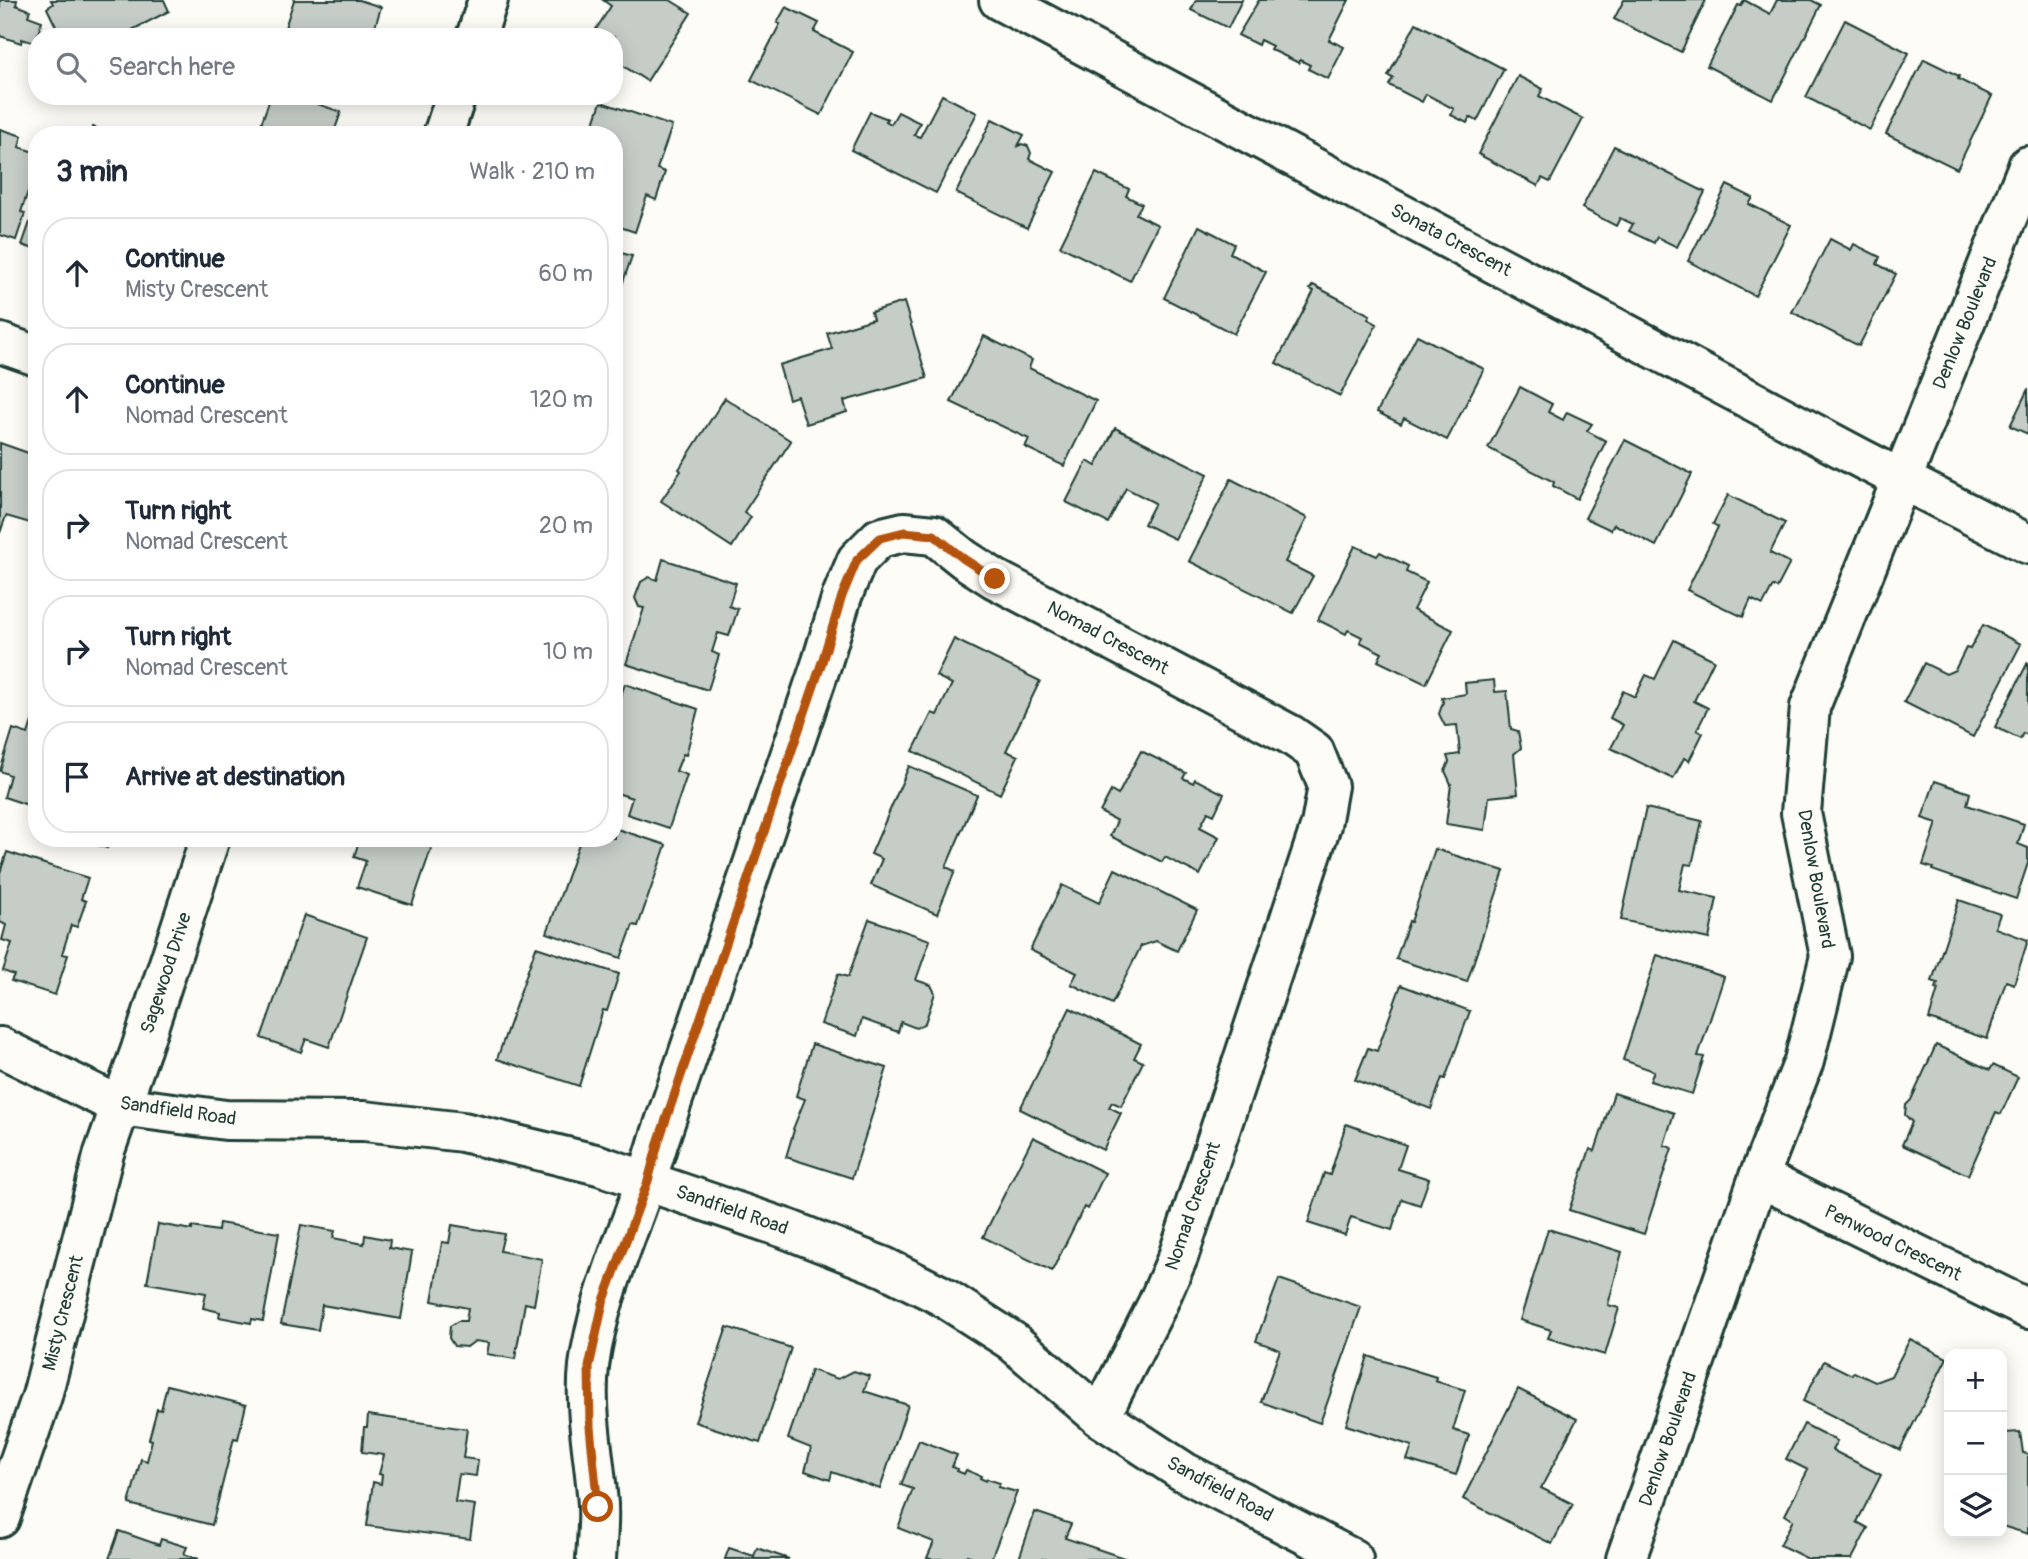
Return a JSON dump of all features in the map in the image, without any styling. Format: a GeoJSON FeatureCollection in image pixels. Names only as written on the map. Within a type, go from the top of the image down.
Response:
{"type":"FeatureCollection","features":[{"type":"Feature","properties":{"kind":"street"},"geometry":{"type":"LineString","coordinates":[[479,28],[488,0]]}},
{"type":"Feature","properties":{"kind":"street","name":"Sonata Crescent"},"geometry":{"type":"LineString","coordinates":[[999,0],[2028,544]]}},
{"type":"Feature","properties":{"kind":"street"},"geometry":{"type":"LineString","coordinates":[[446,126],[453,105]]}},
{"type":"Feature","properties":{"kind":"street","name":"Denlow Boulevard"},"geometry":{"type":"LineString","coordinates":[[1626,1559],[1759,1177],[1804,1061],[1830,956],[1801,813],[1811,707],[2028,166]]}},
{"type":"Feature","properties":{"kind":"street"},"geometry":{"type":"LineString","coordinates":[[0,343],[28,353]]}},
{"type":"Feature","properties":{"kind":"street","name":"Nomad Crescent"},"geometry":{"type":"LineString","coordinates":[[648,1181],[659,1140],[842,596],[857,560],[880,538],[904,532],[934,535],[995,579],[1291,735],[1314,751],[1328,786],[1321,825],[1178,1257],[1157,1305],[1100,1417]]}},
{"type":"Feature","properties":{"kind":"street","name":"Sagewood Drive"},"geometry":{"type":"LineString","coordinates":[[120,1106],[207,847]]}},
{"type":"Feature","properties":{"kind":"street","name":"Sandfield Road"},"geometry":{"type":"LineString","coordinates":[[0,1047],[120,1106],[226,1120],[364,1121],[463,1132],[599,1165],[787,1229],[884,1266],[940,1294],[1012,1341],[1100,1417],[1184,1472],[1353,1559]]}},
{"type":"Feature","properties":{"kind":"street","name":"Misty Crescent"},"geometry":{"type":"LineString","coordinates":[[0,1518],[42,1396],[104,1153],[120,1106]]}},
{"type":"Feature","properties":{"kind":"street","name":"Penwood Crescent"},"geometry":{"type":"LineString","coordinates":[[1759,1177],[2028,1309]]}},
{"type":"Feature","properties":{"kind":"street"},"geometry":{"type":"LineString","coordinates":[[596,1559],[598,1507],[590,1427],[589,1367],[603,1303],[648,1181]]}},
{"type":"Feature","properties":{"kind":"building"},"geometry":{"type":"Polygon","coordinates":[[[0,0],[17,0],[16,5],[30,10],[28,16],[42,21],[40,28],[28,28],[28,41],[22,39],[21,43],[0,36],[0,0]]]}},
{"type":"Feature","properties":{"kind":"building"},"geometry":{"type":"Polygon","coordinates":[[[51,0],[164,0],[169,11],[136,28],[57,28],[47,8],[53,4],[51,0]]]}},
{"type":"Feature","properties":{"kind":"building"},"geometry":{"type":"Polygon","coordinates":[[[294,0],[359,0],[381,7],[375,28],[285,28],[294,0]]]}},
{"type":"Feature","properties":{"kind":"building"},"geometry":{"type":"Polygon","coordinates":[[[603,0],[670,0],[691,13],[647,81],[623,66],[623,28],[597,28],[611,6],[603,0]]]}},
{"type":"Feature","properties":{"kind":"building"},"geometry":{"type":"Polygon","coordinates":[[[1196,0],[1242,0],[1228,28],[1191,10],[1196,0]]]}},
{"type":"Feature","properties":{"kind":"building"},"geometry":{"type":"Polygon","coordinates":[[[1259,0],[1349,0],[1329,40],[1344,47],[1328,79],[1308,69],[1310,65],[1300,60],[1299,63],[1270,49],[1272,46],[1260,40],[1258,45],[1238,35],[1259,0]]]}},
{"type":"Feature","properties":{"kind":"building"},"geometry":{"type":"Polygon","coordinates":[[[1624,0],[1706,0],[1681,52],[1614,19],[1624,0]]]}},
{"type":"Feature","properties":{"kind":"building"},"geometry":{"type":"Polygon","coordinates":[[[1744,0],[1770,14],[1777,0],[1811,0],[1821,5],[1773,100],[1707,66],[1738,5],[1741,6],[1744,0]]]}},
{"type":"Feature","properties":{"kind":"building"},"geometry":{"type":"Polygon","coordinates":[[[786,7],[819,23],[814,32],[853,52],[821,115],[751,80],[786,7]]]}},
{"type":"Feature","properties":{"kind":"building"},"geometry":{"type":"Polygon","coordinates":[[[1845,20],[1909,53],[1870,130],[1806,97],[1845,20]]]}},
{"type":"Feature","properties":{"kind":"building"},"geometry":{"type":"Polygon","coordinates":[[[1416,23],[1504,69],[1477,121],[1470,117],[1467,123],[1451,115],[1454,109],[1426,94],[1422,102],[1389,85],[1393,78],[1388,76],[1416,23]]]}},
{"type":"Feature","properties":{"kind":"building"},"geometry":{"type":"Polygon","coordinates":[[[1924,59],[1992,96],[1957,169],[1886,134],[1924,59]]]}},
{"type":"Feature","properties":{"kind":"building"},"geometry":{"type":"Polygon","coordinates":[[[1518,76],[1543,89],[1539,96],[1583,119],[1550,182],[1542,178],[1538,186],[1478,154],[1518,76]]]}},
{"type":"Feature","properties":{"kind":"building"},"geometry":{"type":"Polygon","coordinates":[[[942,95],[977,113],[936,193],[851,150],[870,112],[888,119],[886,121],[891,124],[898,112],[920,123],[914,135],[920,137],[942,95]]]}},
{"type":"Feature","properties":{"kind":"building"},"geometry":{"type":"Polygon","coordinates":[[[268,105],[321,105],[341,112],[336,126],[260,126],[268,105]]]}},
{"type":"Feature","properties":{"kind":"building"},"geometry":{"type":"Polygon","coordinates":[[[600,105],[610,105],[672,126],[657,169],[665,172],[656,200],[647,196],[635,232],[623,228],[623,126],[593,126],[600,105]]]}},
{"type":"Feature","properties":{"kind":"building"},"geometry":{"type":"Polygon","coordinates":[[[992,119],[1024,135],[1018,146],[1028,146],[1031,153],[1029,159],[1055,172],[1027,228],[956,193],[992,119]]]}},
{"type":"Feature","properties":{"kind":"building"},"geometry":{"type":"Polygon","coordinates":[[[0,129],[22,136],[19,147],[28,150],[28,191],[21,212],[25,213],[16,240],[0,235],[0,129]]]}},
{"type":"Feature","properties":{"kind":"building"},"geometry":{"type":"Polygon","coordinates":[[[1614,146],[1705,192],[1677,247],[1657,237],[1654,243],[1629,231],[1633,224],[1620,218],[1616,226],[1582,208],[1614,146]]]}},
{"type":"Feature","properties":{"kind":"building"},"geometry":{"type":"Polygon","coordinates":[[[1096,173],[1129,189],[1126,196],[1142,204],[1136,214],[1158,225],[1130,281],[1060,246],[1096,173]]]}},
{"type":"Feature","properties":{"kind":"building"},"geometry":{"type":"Polygon","coordinates":[[[1727,185],[1753,198],[1749,204],[1791,225],[1755,296],[1688,261],[1727,185]]]}},
{"type":"Feature","properties":{"kind":"building"},"geometry":{"type":"Polygon","coordinates":[[[1199,226],[1234,244],[1230,253],[1266,272],[1234,334],[1164,298],[1199,226]]]}},
{"type":"Feature","properties":{"kind":"building"},"geometry":{"type":"Polygon","coordinates":[[[28,228],[28,247],[22,245],[28,228]]]}},
{"type":"Feature","properties":{"kind":"building"},"geometry":{"type":"Polygon","coordinates":[[[1830,239],[1851,250],[1854,244],[1880,257],[1877,264],[1896,274],[1859,346],[1792,312],[1830,239]]]}},
{"type":"Feature","properties":{"kind":"building"},"geometry":{"type":"Polygon","coordinates":[[[623,254],[632,256],[623,282],[623,254]]]}},
{"type":"Feature","properties":{"kind":"building"},"geometry":{"type":"Polygon","coordinates":[[[1313,285],[1370,315],[1368,319],[1377,324],[1340,396],[1276,363],[1314,291],[1310,289],[1313,285]]]}},
{"type":"Feature","properties":{"kind":"building"},"geometry":{"type":"Polygon","coordinates":[[[904,302],[927,378],[844,401],[847,412],[806,424],[797,396],[789,399],[779,365],[832,349],[827,333],[873,319],[871,312],[904,302]]]}},
{"type":"Feature","properties":{"kind":"building"},"geometry":{"type":"Polygon","coordinates":[[[1417,335],[1484,369],[1447,440],[1404,418],[1401,424],[1377,412],[1417,335]]]}},
{"type":"Feature","properties":{"kind":"building"},"geometry":{"type":"Polygon","coordinates":[[[984,336],[1032,360],[1029,368],[1096,401],[1064,466],[1025,447],[1029,439],[951,402],[984,336]]]}},
{"type":"Feature","properties":{"kind":"building"},"geometry":{"type":"Polygon","coordinates":[[[1520,387],[1552,404],[1548,412],[1563,420],[1567,412],[1592,424],[1587,431],[1606,441],[1577,499],[1553,486],[1554,482],[1488,448],[1520,387]]]}},
{"type":"Feature","properties":{"kind":"building"},"geometry":{"type":"Polygon","coordinates":[[[2028,389],[2028,434],[2010,426],[2028,389]]]}},
{"type":"Feature","properties":{"kind":"building"},"geometry":{"type":"Polygon","coordinates":[[[725,398],[791,441],[744,512],[751,517],[732,547],[661,501],[725,398]]]}},
{"type":"Feature","properties":{"kind":"building"},"geometry":{"type":"Polygon","coordinates":[[[1115,428],[1208,474],[1175,539],[1144,524],[1155,503],[1126,488],[1108,523],[1066,502],[1087,461],[1096,466],[1115,428]]]}},
{"type":"Feature","properties":{"kind":"building"},"geometry":{"type":"Polygon","coordinates":[[[1625,440],[1692,474],[1656,546],[1614,524],[1611,530],[1585,518],[1625,440]]]}},
{"type":"Feature","properties":{"kind":"building"},"geometry":{"type":"Polygon","coordinates":[[[0,443],[28,453],[28,522],[6,516],[0,533],[0,443]]]}},
{"type":"Feature","properties":{"kind":"building"},"geometry":{"type":"Polygon","coordinates":[[[1231,479],[1307,518],[1285,562],[1313,576],[1293,613],[1189,561],[1231,479]]]}},
{"type":"Feature","properties":{"kind":"building"},"geometry":{"type":"Polygon","coordinates":[[[1728,495],[1785,523],[1770,553],[1790,563],[1777,588],[1773,586],[1763,605],[1751,599],[1743,617],[1687,590],[1718,527],[1713,524],[1728,495]]]}},
{"type":"Feature","properties":{"kind":"building"},"geometry":{"type":"Polygon","coordinates":[[[1355,546],[1377,556],[1380,552],[1408,566],[1406,572],[1427,582],[1413,610],[1453,630],[1426,684],[1378,661],[1382,653],[1360,642],[1362,637],[1348,630],[1346,634],[1318,620],[1355,546]]]}},
{"type":"Feature","properties":{"kind":"building"},"geometry":{"type":"Polygon","coordinates":[[[663,559],[736,583],[729,606],[738,609],[729,636],[718,633],[712,652],[719,655],[708,690],[626,664],[644,608],[639,607],[635,598],[641,582],[649,577],[657,580],[663,559]]]}},
{"type":"Feature","properties":{"kind":"building"},"geometry":{"type":"Polygon","coordinates":[[[1983,625],[2021,644],[1973,737],[1904,702],[1924,663],[1946,674],[1955,670],[1966,648],[1970,649],[1983,625]]]}},
{"type":"Feature","properties":{"kind":"building"},"geometry":{"type":"Polygon","coordinates":[[[954,639],[1040,681],[1006,751],[1018,756],[1000,794],[913,751],[932,713],[937,715],[952,684],[936,676],[954,639]]]}},
{"type":"Feature","properties":{"kind":"building"},"geometry":{"type":"Polygon","coordinates":[[[1674,640],[1714,660],[1694,701],[1708,708],[1697,730],[1703,733],[1689,761],[1684,758],[1673,779],[1611,748],[1623,725],[1610,718],[1623,691],[1635,697],[1646,675],[1655,679],[1674,640]]]}},
{"type":"Feature","properties":{"kind":"building"},"geometry":{"type":"Polygon","coordinates":[[[2028,662],[2028,735],[2023,733],[2020,739],[1995,727],[2028,662]]]}},
{"type":"Feature","properties":{"kind":"building"},"geometry":{"type":"Polygon","coordinates":[[[1494,680],[1495,692],[1507,691],[1511,729],[1518,731],[1521,748],[1514,754],[1518,794],[1489,797],[1485,830],[1446,824],[1451,784],[1445,771],[1449,762],[1447,756],[1460,754],[1457,725],[1445,726],[1439,714],[1442,698],[1466,694],[1465,683],[1494,680]]]}},
{"type":"Feature","properties":{"kind":"building"},"geometry":{"type":"Polygon","coordinates":[[[625,684],[698,709],[686,755],[683,754],[676,771],[687,775],[669,828],[627,814],[632,798],[623,795],[625,684]]]}},
{"type":"Feature","properties":{"kind":"building"},"geometry":{"type":"Polygon","coordinates":[[[13,729],[28,734],[28,805],[4,797],[10,775],[0,771],[13,729]]]}},
{"type":"Feature","properties":{"kind":"building"},"geometry":{"type":"Polygon","coordinates":[[[1141,751],[1186,773],[1183,778],[1193,783],[1195,779],[1224,794],[1214,815],[1208,812],[1200,827],[1219,837],[1200,875],[1165,857],[1162,862],[1110,836],[1117,821],[1100,812],[1111,791],[1118,795],[1141,751]]]}},
{"type":"Feature","properties":{"kind":"building"},"geometry":{"type":"Polygon","coordinates":[[[909,766],[977,795],[946,867],[955,871],[937,914],[871,885],[882,859],[871,854],[909,766]]]}},
{"type":"Feature","properties":{"kind":"building"},"geometry":{"type":"Polygon","coordinates":[[[1935,781],[1970,793],[1967,805],[2024,824],[2018,844],[2028,848],[2028,863],[2016,899],[1923,865],[1937,823],[1922,818],[1935,781]]]}},
{"type":"Feature","properties":{"kind":"building"},"geometry":{"type":"Polygon","coordinates":[[[1646,808],[1702,821],[1692,865],[1685,864],[1679,890],[1717,898],[1709,939],[1621,920],[1646,808]]]}},
{"type":"Feature","properties":{"kind":"building"},"geometry":{"type":"Polygon","coordinates":[[[623,831],[666,845],[638,926],[633,925],[621,958],[547,933],[578,847],[623,847],[623,831]]]}},
{"type":"Feature","properties":{"kind":"building"},"geometry":{"type":"Polygon","coordinates":[[[357,847],[432,847],[412,905],[357,887],[366,861],[354,857],[357,847]]]}},
{"type":"Feature","properties":{"kind":"building"},"geometry":{"type":"Polygon","coordinates":[[[1435,849],[1504,871],[1467,982],[1396,959],[1435,849]]]}},
{"type":"Feature","properties":{"kind":"building"},"geometry":{"type":"Polygon","coordinates":[[[7,852],[88,878],[81,899],[86,901],[77,927],[71,925],[62,954],[68,955],[55,995],[11,981],[14,975],[3,971],[12,943],[2,940],[6,925],[0,922],[0,873],[7,852]]]}},
{"type":"Feature","properties":{"kind":"building"},"geometry":{"type":"Polygon","coordinates":[[[1115,869],[1197,910],[1177,951],[1156,941],[1141,946],[1112,1004],[1071,984],[1077,973],[1030,950],[1062,885],[1099,903],[1115,869]]]}},
{"type":"Feature","properties":{"kind":"building"},"geometry":{"type":"Polygon","coordinates":[[[1959,900],[2000,914],[1995,928],[2028,940],[2014,984],[2006,981],[1987,1039],[1929,1019],[1938,989],[1938,983],[1932,981],[1959,900]]]}},
{"type":"Feature","properties":{"kind":"building"},"geometry":{"type":"Polygon","coordinates":[[[304,915],[367,937],[329,1047],[306,1039],[301,1052],[261,1038],[304,915]]]}},
{"type":"Feature","properties":{"kind":"building"},"geometry":{"type":"Polygon","coordinates":[[[869,919],[930,940],[916,980],[931,985],[935,993],[925,1023],[916,1028],[901,1022],[898,1032],[862,1019],[857,1036],[821,1024],[838,974],[848,977],[869,919]]]}},
{"type":"Feature","properties":{"kind":"building"},"geometry":{"type":"Polygon","coordinates":[[[536,947],[619,974],[607,1011],[603,1010],[579,1086],[497,1059],[536,947]]]}},
{"type":"Feature","properties":{"kind":"building"},"geometry":{"type":"Polygon","coordinates":[[[1657,955],[1724,977],[1698,1056],[1704,1057],[1692,1094],[1650,1081],[1654,1071],[1623,1060],[1657,955]]]}},
{"type":"Feature","properties":{"kind":"building"},"geometry":{"type":"Polygon","coordinates":[[[1401,985],[1470,1011],[1431,1109],[1355,1080],[1368,1048],[1377,1051],[1401,985]]]}},
{"type":"Feature","properties":{"kind":"building"},"geometry":{"type":"Polygon","coordinates":[[[1070,1008],[1141,1044],[1134,1058],[1143,1062],[1121,1106],[1112,1102],[1109,1107],[1121,1113],[1103,1150],[1020,1109],[1070,1008]]]}},
{"type":"Feature","properties":{"kind":"building"},"geometry":{"type":"Polygon","coordinates":[[[812,1044],[887,1068],[852,1178],[786,1157],[805,1099],[796,1096],[812,1044]]]}},
{"type":"Feature","properties":{"kind":"building"},"geometry":{"type":"Polygon","coordinates":[[[1936,1045],[1990,1070],[1993,1065],[2018,1077],[2001,1114],[1996,1112],[1968,1175],[1902,1145],[1912,1122],[1905,1115],[1906,1105],[1911,1100],[1936,1045]]]}},
{"type":"Feature","properties":{"kind":"building"},"geometry":{"type":"Polygon","coordinates":[[[1614,1093],[1674,1113],[1664,1145],[1672,1148],[1644,1234],[1569,1210],[1590,1149],[1595,1151],[1614,1093]]]}},
{"type":"Feature","properties":{"kind":"building"},"geometry":{"type":"Polygon","coordinates":[[[1346,1124],[1406,1145],[1398,1169],[1429,1179],[1420,1205],[1402,1199],[1392,1230],[1351,1217],[1345,1235],[1308,1223],[1324,1173],[1330,1175],[1346,1124]]]}},
{"type":"Feature","properties":{"kind":"building"},"geometry":{"type":"Polygon","coordinates":[[[1033,1137],[1105,1173],[1088,1209],[1084,1207],[1052,1271],[983,1237],[1033,1137]]]}},
{"type":"Feature","properties":{"kind":"building"},"geometry":{"type":"Polygon","coordinates":[[[219,1223],[279,1233],[263,1321],[252,1319],[251,1323],[219,1317],[220,1312],[203,1308],[206,1293],[147,1283],[158,1224],[218,1231],[219,1223]]]}},
{"type":"Feature","properties":{"kind":"building"},"geometry":{"type":"Polygon","coordinates":[[[301,1225],[335,1231],[333,1238],[364,1244],[365,1235],[390,1240],[389,1248],[412,1252],[401,1319],[322,1305],[318,1330],[281,1324],[301,1225]]]}},
{"type":"Feature","properties":{"kind":"building"},"geometry":{"type":"Polygon","coordinates":[[[452,1225],[504,1234],[500,1251],[542,1259],[534,1305],[525,1303],[515,1359],[487,1354],[489,1343],[475,1341],[467,1347],[454,1346],[449,1338],[450,1326],[458,1321],[466,1321],[468,1308],[432,1301],[442,1242],[449,1243],[452,1225]]]}},
{"type":"Feature","properties":{"kind":"building"},"geometry":{"type":"Polygon","coordinates":[[[1548,1229],[1622,1252],[1608,1305],[1619,1308],[1605,1355],[1548,1338],[1551,1330],[1520,1320],[1548,1229]]]}},
{"type":"Feature","properties":{"kind":"building"},"geometry":{"type":"Polygon","coordinates":[[[1279,1279],[1361,1307],[1320,1423],[1261,1402],[1280,1350],[1256,1341],[1279,1279]]]}},
{"type":"Feature","properties":{"kind":"building"},"geometry":{"type":"Polygon","coordinates":[[[727,1327],[791,1348],[760,1443],[695,1422],[727,1327]]]}},
{"type":"Feature","properties":{"kind":"building"},"geometry":{"type":"Polygon","coordinates":[[[1910,1339],[1944,1356],[1944,1364],[1900,1450],[1803,1401],[1824,1361],[1852,1375],[1854,1372],[1875,1382],[1891,1376],[1910,1339]]]}},
{"type":"Feature","properties":{"kind":"building"},"geometry":{"type":"Polygon","coordinates":[[[1368,1356],[1436,1377],[1435,1381],[1465,1390],[1453,1430],[1469,1435],[1456,1475],[1407,1460],[1412,1446],[1346,1425],[1368,1356]]]}},
{"type":"Feature","properties":{"kind":"building"},"geometry":{"type":"Polygon","coordinates":[[[811,1370],[838,1379],[854,1371],[869,1376],[864,1391],[908,1405],[880,1489],[832,1472],[830,1480],[805,1471],[811,1448],[788,1439],[811,1370]]]}},
{"type":"Feature","properties":{"kind":"building"},"geometry":{"type":"Polygon","coordinates":[[[167,1385],[246,1405],[238,1439],[234,1438],[212,1525],[129,1504],[141,1459],[147,1461],[152,1440],[149,1439],[157,1409],[161,1410],[167,1385]]]}},
{"type":"Feature","properties":{"kind":"building"},"geometry":{"type":"Polygon","coordinates":[[[1518,1389],[1577,1419],[1541,1488],[1573,1504],[1552,1544],[1463,1499],[1518,1389]]]}},
{"type":"Feature","properties":{"kind":"building"},"geometry":{"type":"Polygon","coordinates":[[[368,1415],[467,1429],[463,1458],[478,1460],[476,1476],[459,1474],[455,1502],[475,1505],[470,1539],[367,1526],[373,1482],[381,1484],[382,1475],[379,1474],[384,1455],[362,1452],[368,1415]]]}},
{"type":"Feature","properties":{"kind":"building"},"geometry":{"type":"Polygon","coordinates":[[[1804,1424],[1837,1441],[1832,1450],[1881,1475],[1857,1522],[1868,1528],[1852,1559],[1808,1559],[1780,1545],[1793,1520],[1785,1515],[1808,1470],[1786,1459],[1804,1424]]]}},
{"type":"Feature","properties":{"kind":"building"},"geometry":{"type":"Polygon","coordinates":[[[2020,1432],[2023,1453],[2028,1454],[2028,1534],[2007,1528],[2007,1433],[2020,1432]]]}},
{"type":"Feature","properties":{"kind":"building"},"geometry":{"type":"Polygon","coordinates":[[[919,1440],[957,1455],[952,1467],[958,1469],[957,1471],[964,1474],[966,1470],[986,1481],[987,1479],[1000,1483],[998,1487],[1017,1492],[991,1559],[978,1559],[967,1555],[965,1559],[927,1558],[934,1542],[898,1528],[913,1489],[901,1485],[919,1440]]]}},
{"type":"Feature","properties":{"kind":"building"},"geometry":{"type":"Polygon","coordinates":[[[1035,1512],[1071,1524],[1065,1538],[1127,1559],[1019,1559],[1035,1512]]]}},
{"type":"Feature","properties":{"kind":"building"},"geometry":{"type":"Polygon","coordinates":[[[119,1531],[159,1545],[161,1539],[187,1547],[184,1554],[199,1559],[109,1559],[119,1531]]]}},
{"type":"Feature","properties":{"kind":"building"},"geometry":{"type":"Polygon","coordinates":[[[729,1548],[754,1556],[757,1548],[789,1559],[725,1559],[729,1548]]]}},
{"type":"Feature","properties":{"kind":"route"},"geometry":{"type":"LineString","coordinates":[[598,1507],[590,1427],[589,1367],[603,1303],[648,1181],[659,1140],[842,596],[857,560],[880,538],[904,532],[934,535],[995,579]]}}]}
